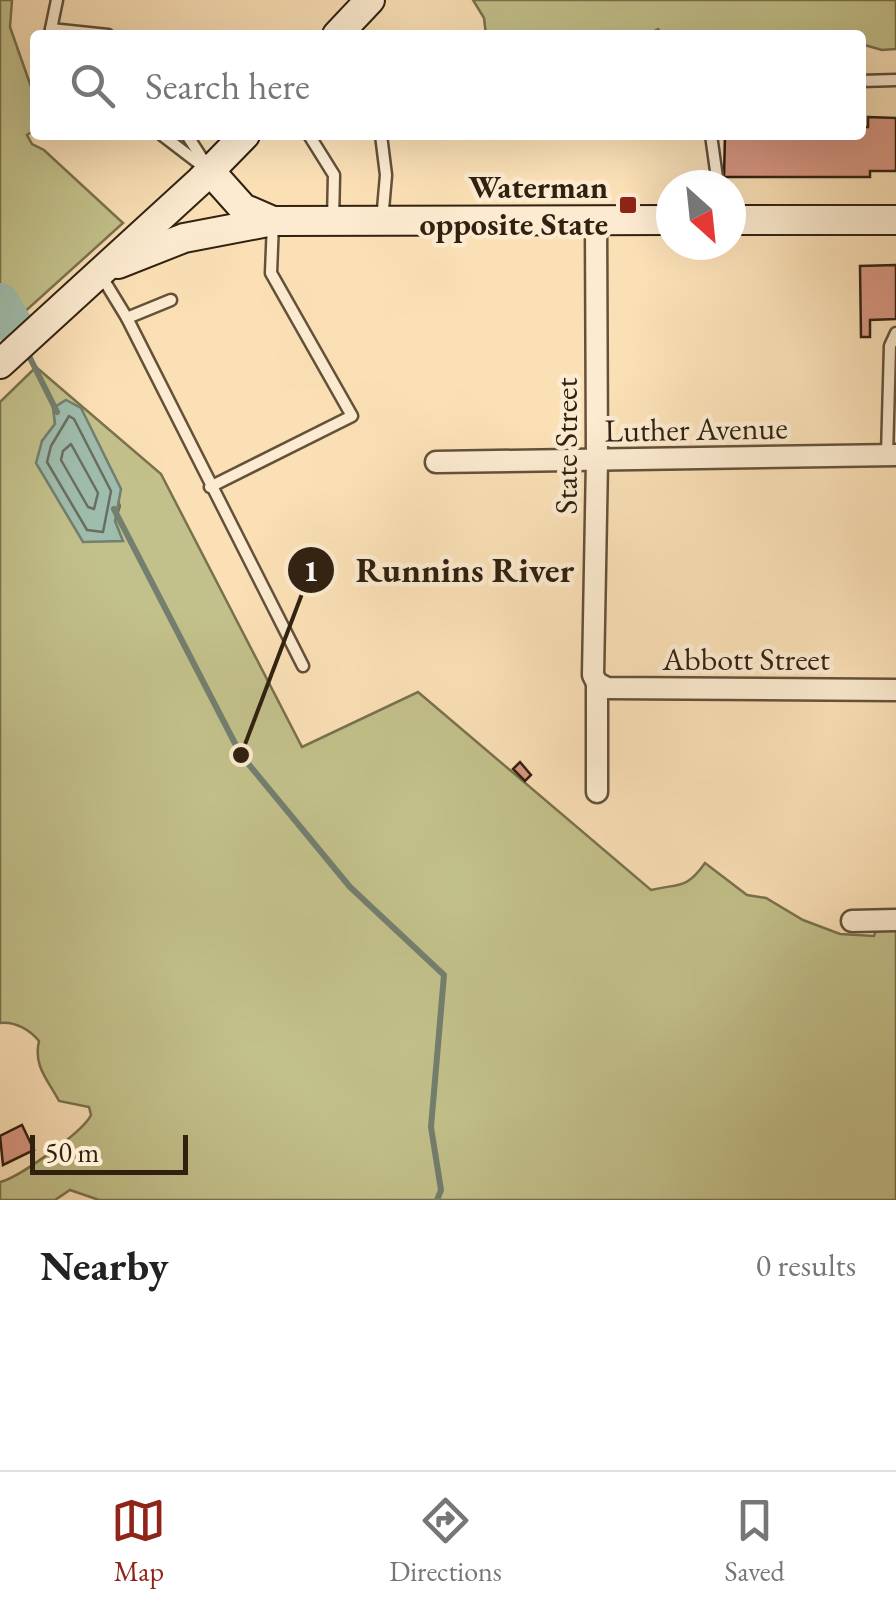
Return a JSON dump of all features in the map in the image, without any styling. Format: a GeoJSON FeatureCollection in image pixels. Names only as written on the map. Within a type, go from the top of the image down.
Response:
{"type":"FeatureCollection","features":[{"type":"Feature","properties":{"kind":"main road"},"geometry":{"type":"LineString","coordinates":[[342,30],[367,1]]}},
{"type":"Feature","properties":{"kind":"main road"},"geometry":{"type":"LineString","coordinates":[[1,363],[240,140]]}},
{"type":"Feature","properties":{"kind":"main road"},"geometry":{"type":"LineString","coordinates":[[210,171],[243,208],[273,221]]}},
{"type":"Feature","properties":{"kind":"main road"},"geometry":{"type":"LineString","coordinates":[[98,272],[173,241],[273,221],[656,220]]}},
{"type":"Feature","properties":{"kind":"main road"},"geometry":{"type":"LineString","coordinates":[[746,220],[896,220]]}},
{"type":"Feature","properties":{"kind":"street","name":"State Street"},"geometry":{"type":"LineString","coordinates":[[596,220],[597,792]]}},
{"type":"Feature","properties":{"kind":"street","name":"Luther Avenue"},"geometry":{"type":"LineString","coordinates":[[436,462],[892,455]]}},
{"type":"Feature","properties":{"kind":"street","name":"Abbott Street"},"geometry":{"type":"LineString","coordinates":[[597,682],[607,688],[896,690]]}},
{"type":"Feature","properties":{"kind":"street"},"geometry":{"type":"LineString","coordinates":[[852,921],[896,920]]}},
{"type":"Feature","properties":{"kind":"lane"},"geometry":{"type":"LineString","coordinates":[[53,30],[58,0]]}},
{"type":"Feature","properties":{"kind":"lane"},"geometry":{"type":"LineString","coordinates":[[866,81],[896,80]]}},
{"type":"Feature","properties":{"kind":"lane"},"geometry":{"type":"LineString","coordinates":[[169,140],[210,171]]}},
{"type":"Feature","properties":{"kind":"lane"},"geometry":{"type":"LineString","coordinates":[[190,140],[210,171]]}},
{"type":"Feature","properties":{"kind":"lane"},"geometry":{"type":"LineString","coordinates":[[312,140],[334,174],[333,222]]}},
{"type":"Feature","properties":{"kind":"lane"},"geometry":{"type":"LineString","coordinates":[[382,140],[386,174],[382,222]]}},
{"type":"Feature","properties":{"kind":"lane"},"geometry":{"type":"LineString","coordinates":[[712,140],[716,170]]}},
{"type":"Feature","properties":{"kind":"lane"},"geometry":{"type":"LineString","coordinates":[[210,487],[352,416],[271,273],[273,221]]}},
{"type":"Feature","properties":{"kind":"lane"},"geometry":{"type":"LineString","coordinates":[[98,272],[127,318],[303,666]]}},
{"type":"Feature","properties":{"kind":"lane"},"geometry":{"type":"LineString","coordinates":[[127,318],[171,300]]}},
{"type":"Feature","properties":{"kind":"lane"},"geometry":{"type":"LineString","coordinates":[[892,455],[890,346],[896,334]]}},
{"type":"Feature","properties":{"kind":"shaded area"},"geometry":{"type":"Polygon","coordinates":[[[0,0],[12,0],[10,27],[30,84],[27,135],[32,144],[44,150],[123,223],[0,334],[0,0]]]}},
{"type":"Feature","properties":{"kind":"shaded area"},"geometry":{"type":"Polygon","coordinates":[[[473,0],[896,0],[896,49],[866,45],[866,30],[485,30],[484,18],[473,0]]]}},
{"type":"Feature","properties":{"kind":"shaded area"},"geometry":{"type":"Polygon","coordinates":[[[36,367],[161,474],[302,747],[418,692],[651,890],[687,882],[705,863],[747,895],[766,898],[803,920],[840,934],[874,936],[879,922],[896,922],[896,1200],[99,1200],[70,1190],[55,1200],[0,1200],[0,1182],[49,1153],[91,1115],[89,1107],[59,1101],[40,1065],[39,1041],[17,1025],[0,1023],[0,402],[36,367]],[[66,401],[54,408],[55,424],[42,441],[122,541],[115,521],[120,506],[81,409],[66,401]]]}},
{"type":"Feature","properties":{"kind":"water"},"geometry":{"type":"Polygon","coordinates":[[[66,400],[81,408],[121,489],[115,521],[123,541],[83,542],[36,463],[42,441],[55,424],[53,408],[66,400]]]}},
{"type":"Feature","properties":{"kind":"building"},"geometry":{"type":"Polygon","coordinates":[[[868,117],[896,118],[896,171],[870,171],[870,177],[746,177],[746,170],[724,170],[725,140],[866,140],[868,117]]]}},
{"type":"Feature","properties":{"kind":"building"},"geometry":{"type":"Polygon","coordinates":[[[896,265],[896,319],[870,320],[870,337],[861,337],[860,266],[896,265]]]}},
{"type":"Feature","properties":{"kind":"building"},"geometry":{"type":"Polygon","coordinates":[[[520,762],[531,775],[525,781],[513,769],[520,762]]]}},
{"type":"Feature","properties":{"kind":"building"},"geometry":{"type":"Polygon","coordinates":[[[22,1125],[34,1150],[3,1165],[0,1136],[22,1125]]]}},
{"type":"Feature","properties":{"kind":"waterway"},"geometry":{"type":"LineString","coordinates":[[0,302],[21,337]]}},
{"type":"Feature","properties":{"kind":"waterway"},"geometry":{"type":"LineString","coordinates":[[27,352],[57,412]]}},
{"type":"Feature","properties":{"kind":"waterway"},"geometry":{"type":"LineString","coordinates":[[114,509],[241,755],[350,887],[444,975],[431,1127],[441,1190],[437,1200]]}},
{"type":"Feature","properties":{"kind":"place","name":"Waterman opposite State"},"geometry":{"type":"Point","coordinates":[628,205]}},
{"type":"Feature","properties":{"kind":"place","name":"Runnins River"},"geometry":{"type":"Point","coordinates":[241,755]}}]}
